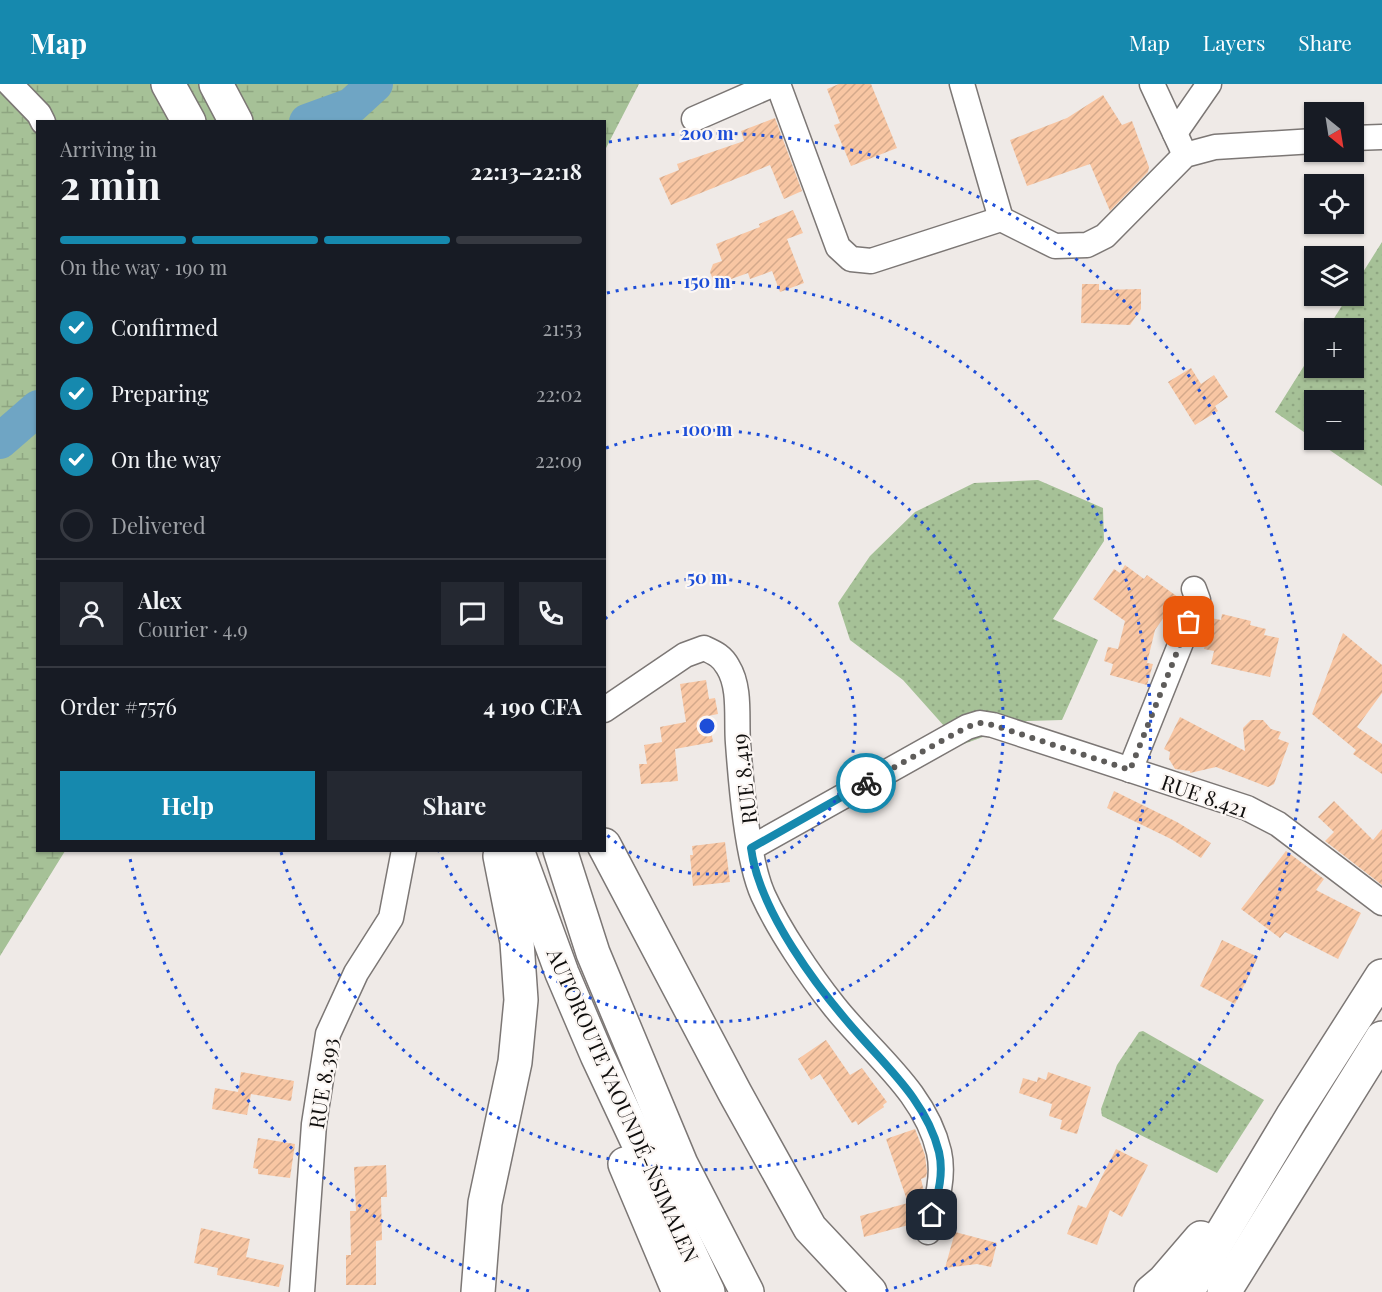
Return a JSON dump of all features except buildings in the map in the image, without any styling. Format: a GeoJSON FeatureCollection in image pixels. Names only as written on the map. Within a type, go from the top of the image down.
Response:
{"type":"FeatureCollection","features":[{"type":"Feature","properties":{"kind":"highway"},"geometry":{"type":"LineString","coordinates":[[168,84],[186,117]]}},
{"type":"Feature","properties":{"kind":"highway"},"geometry":{"type":"LineString","coordinates":[[606,848],[842,1292]]}},
{"type":"Feature","properties":{"kind":"highway"},"geometry":{"type":"LineString","coordinates":[[478,1292],[484,1203],[515,1062],[521,1000],[517,942],[509,890],[500,852]]}},
{"type":"Feature","properties":{"kind":"highway","name":"AUTOROUTE YAOUNDÉ-NSIMALEN"},"geometry":{"type":"LineString","coordinates":[[518,852],[562,973],[597,1055],[708,1292]]}},
{"type":"Feature","properties":{"kind":"highway","name":"AUTOROUTE YAOUNDÉ-NSIMALEN"},"geometry":{"type":"LineString","coordinates":[[561,852],[593,953],[681,1164],[747,1292]]}},
{"type":"Feature","properties":{"kind":"highway"},"geometry":{"type":"LineString","coordinates":[[1187,1292],[1292,1117],[1382,976]]}},
{"type":"Feature","properties":{"kind":"highway"},"geometry":{"type":"LineString","coordinates":[[1224,1292],[1382,1038]]}},
{"type":"Feature","properties":{"kind":"highway"},"geometry":{"type":"LineString","coordinates":[[597,1055],[611,1128],[679,1292]]}},
{"type":"Feature","properties":{"kind":"highway"},"geometry":{"type":"LineString","coordinates":[[1151,1292],[1195,1246],[1292,1117]]}},
{"type":"Feature","properties":{"kind":"highway"},"geometry":{"type":"LineString","coordinates":[[1243,1292],[1328,1128]]}},
{"type":"Feature","properties":{"kind":"highway"},"geometry":{"type":"LineString","coordinates":[[810,1228],[870,1292]]}},
{"type":"Feature","properties":{"kind":"street"},"geometry":{"type":"LineString","coordinates":[[9,84],[39,114],[42,120]]}},
{"type":"Feature","properties":{"kind":"street"},"geometry":{"type":"LineString","coordinates":[[694,119],[776,84],[838,247],[851,259],[871,261],[1001,219],[1055,246],[1087,245],[1105,237],[1180,144],[1209,84]]}},
{"type":"Feature","properties":{"kind":"street"},"geometry":{"type":"LineString","coordinates":[[962,84],[1001,219]]}},
{"type":"Feature","properties":{"kind":"street"},"geometry":{"type":"LineString","coordinates":[[1152,84],[1180,144]]}},
{"type":"Feature","properties":{"kind":"street"},"geometry":{"type":"LineString","coordinates":[[1364,138],[1382,137]]}},
{"type":"Feature","properties":{"kind":"street"},"geometry":{"type":"LineString","coordinates":[[1180,144],[1215,147],[1304,142]]}},
{"type":"Feature","properties":{"kind":"street"},"geometry":{"type":"LineString","coordinates":[[1130,770],[1198,600],[1194,589]]}},
{"type":"Feature","properties":{"kind":"street","name":"RUE 8.419"},"geometry":{"type":"LineString","coordinates":[[606,709],[685,655],[704,648],[718,654],[729,668],[735,685],[738,744],[754,868],[764,896],[802,960],[834,1006],[915,1097],[940,1154],[941,1180],[928,1233]]}},
{"type":"Feature","properties":{"kind":"street","name":"RUE 8.421"},"geometry":{"type":"LineString","coordinates":[[751,848],[967,727],[980,723],[993,725],[1247,808],[1278,824],[1382,903]]}},
{"type":"Feature","properties":{"kind":"street","name":"RUE 8.393"},"geometry":{"type":"LineString","coordinates":[[302,1292],[314,1124],[328,1034],[356,974],[392,918],[404,852]]}},
{"type":"Feature","properties":{"kind":"green space"},"geometry":{"type":"Polygon","coordinates":[[[0,84],[639,84],[606,148],[606,120],[36,120],[36,852],[64,852],[0,956],[0,84]]]}},
{"type":"Feature","properties":{"kind":"green space"},"geometry":{"type":"Polygon","coordinates":[[[1382,242],[1382,486],[1330,450],[1364,450],[1364,390],[1304,390],[1304,432],[1275,412],[1304,366],[1304,378],[1364,378],[1364,318],[1334,318],[1342,306],[1364,306],[1364,271],[1382,242]]]}},
{"type":"Feature","properties":{"kind":"green space"},"geometry":{"type":"Polygon","coordinates":[[[1038,480],[1103,508],[1104,541],[1053,619],[1098,640],[1062,720],[1027,721],[961,745],[903,680],[850,640],[838,603],[870,556],[915,512],[974,483],[1038,480]]]}},
{"type":"Feature","properties":{"kind":"green space"},"geometry":{"type":"Polygon","coordinates":[[[1143,1031],[1264,1100],[1217,1173],[1102,1116],[1101,1109],[1117,1065],[1139,1032],[1143,1031]]]}},
{"type":"Feature","properties":{"kind":"waterway"},"geometry":{"type":"LineString","coordinates":[[312,120],[351,106],[375,84]]}},
{"type":"Feature","properties":{"kind":"waterway"},"geometry":{"type":"LineString","coordinates":[[0,441],[36,410]]}},
{"type":"Feature","properties":{"kind":"way so far"},"geometry":{"type":"LineString","coordinates":[[866,783],[967,727],[980,723],[993,725],[1130,770],[1189,622]]}},
{"type":"Feature","properties":{"kind":"route"},"geometry":{"type":"LineString","coordinates":[[866,783],[751,848],[754,868],[764,896],[802,960],[834,1006],[915,1097],[940,1154],[941,1180],[932,1215]]}}]}
